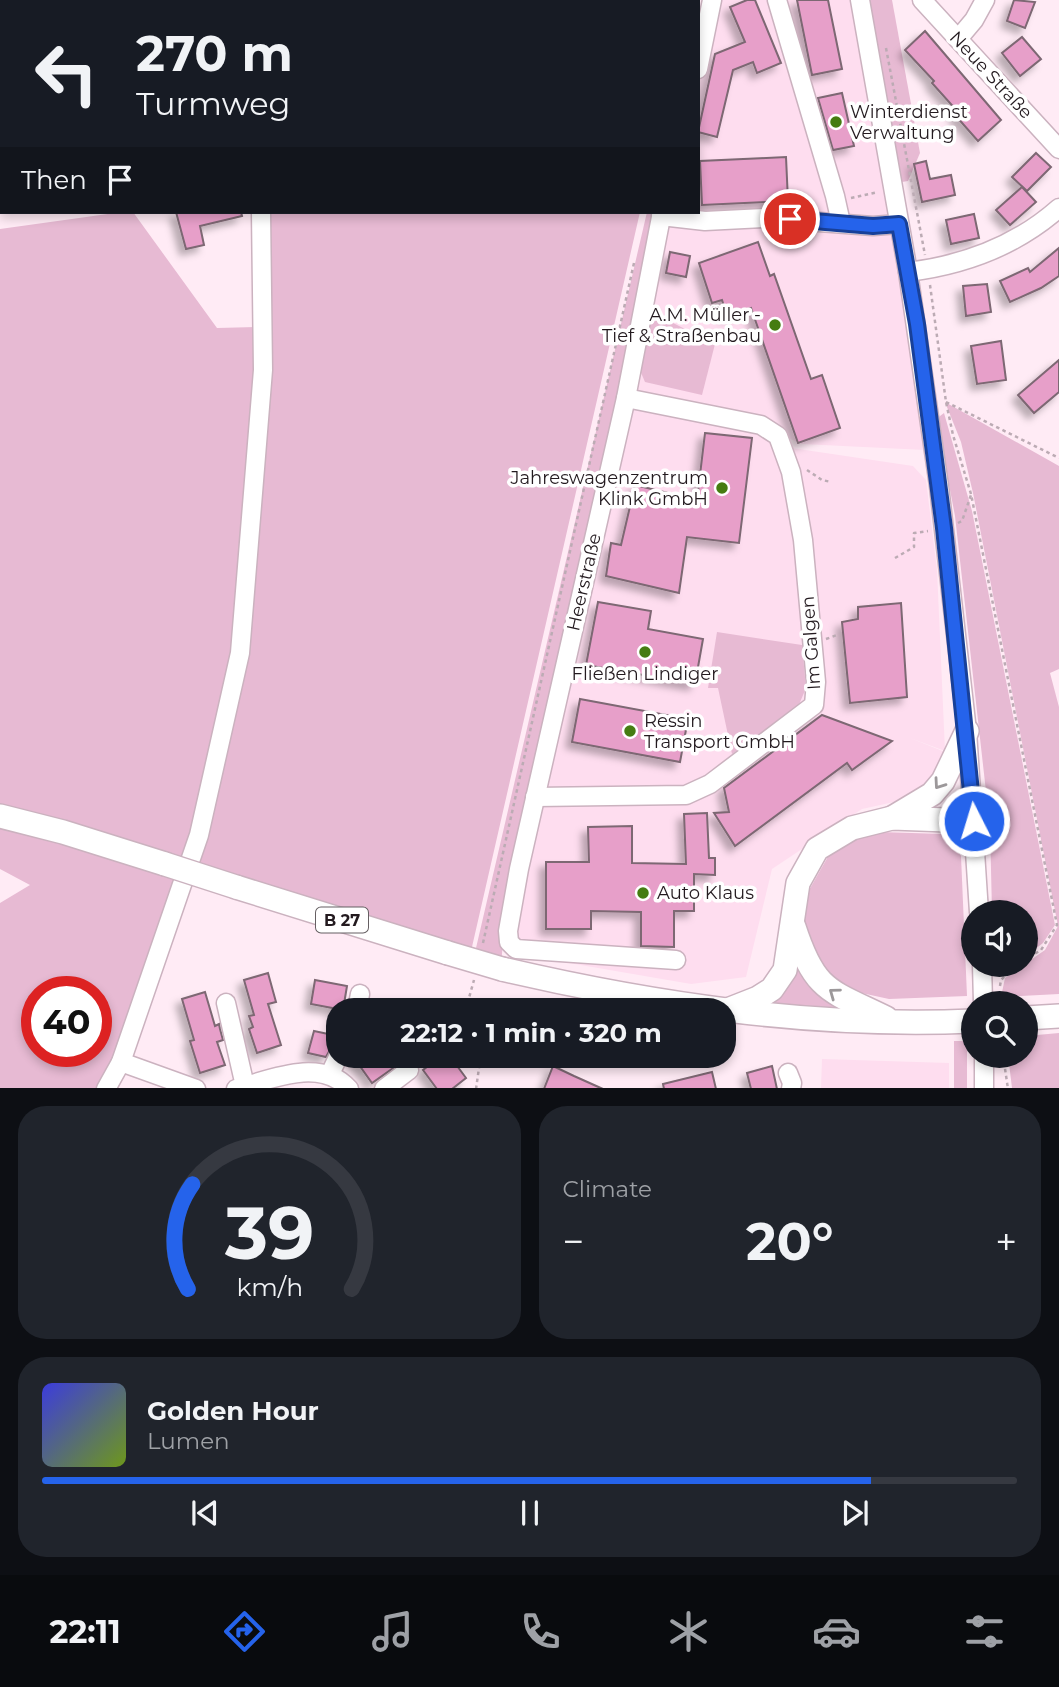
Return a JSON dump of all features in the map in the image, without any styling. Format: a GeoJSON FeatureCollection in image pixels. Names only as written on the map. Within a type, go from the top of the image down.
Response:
{"type":"FeatureCollection","features":[{"type":"Feature","properties":{"kind":"main road"},"geometry":{"type":"LineString","coordinates":[[892,818],[932,794],[943,781],[967,731]]}},
{"type":"Feature","properties":{"kind":"main road","name":"B 27"},"geometry":{"type":"LineString","coordinates":[[0,816],[63,832],[502,969],[640,998]]}},
{"type":"Feature","properties":{"kind":"main road"},"geometry":{"type":"LineString","coordinates":[[736,1006],[772,989],[785,970],[798,883],[817,849],[852,828],[892,818],[974,821]]}},
{"type":"Feature","properties":{"kind":"main road"},"geometry":{"type":"LineString","coordinates":[[792,919],[803,954],[815,975],[827,988],[843,999],[895,1023]]}},
{"type":"Feature","properties":{"kind":"main road","name":"B 27"},"geometry":{"type":"LineString","coordinates":[[736,1011],[824,1021],[961,1022]]}},
{"type":"Feature","properties":{"kind":"main road"},"geometry":{"type":"LineString","coordinates":[[1038,1017],[1059,1016]]}},
{"type":"Feature","properties":{"kind":"street"},"geometry":{"type":"LineString","coordinates":[[700,59],[712,0]]}},
{"type":"Feature","properties":{"kind":"street"},"geometry":{"type":"LineString","coordinates":[[777,0],[841,223]]}},
{"type":"Feature","properties":{"kind":"street"},"geometry":{"type":"LineString","coordinates":[[860,0],[908,272],[944,528],[967,731],[978,900]]}},
{"type":"Feature","properties":{"kind":"street","name":"Neue Straße"},"geometry":{"type":"LineString","coordinates":[[922,0],[1059,149]]}},
{"type":"Feature","properties":{"kind":"street"},"geometry":{"type":"LineString","coordinates":[[958,39],[974,20],[985,0]]}},
{"type":"Feature","properties":{"kind":"street"},"geometry":{"type":"LineString","coordinates":[[908,272],[971,259],[1012,243],[1059,208]]}},
{"type":"Feature","properties":{"kind":"street"},"geometry":{"type":"LineString","coordinates":[[106,1088],[121,1062],[199,835],[240,653],[263,370],[261,214]]}},
{"type":"Feature","properties":{"kind":"street"},"geometry":{"type":"LineString","coordinates":[[662,214],[705,221],[765,218],[873,226],[899,224]]}},
{"type":"Feature","properties":{"kind":"street","name":"Heerstraße"},"geometry":{"type":"LineString","coordinates":[[662,214],[626,397],[508,931],[509,942],[516,949],[677,960]]}},
{"type":"Feature","properties":{"kind":"street","name":"Im Galgen"},"geometry":{"type":"LineString","coordinates":[[536,797],[687,795],[710,784],[814,705],[817,682],[803,540],[791,472],[778,436],[761,425],[626,397]]}},
{"type":"Feature","properties":{"kind":"street"},"geometry":{"type":"LineString","coordinates":[[226,1003],[241,1087],[273,1078],[313,1072],[330,1074],[349,1088]]}},
{"type":"Feature","properties":{"kind":"street"},"geometry":{"type":"LineString","coordinates":[[121,1062],[196,1088]]}},
{"type":"Feature","properties":{"kind":"street"},"geometry":{"type":"LineString","coordinates":[[330,1074],[333,1068]]}},
{"type":"Feature","properties":{"kind":"street"},"geometry":{"type":"LineString","coordinates":[[984,1068],[984,1088]]}},
{"type":"Feature","properties":{"kind":"street"},"geometry":{"type":"LineString","coordinates":[[384,1088],[409,1070]]}},
{"type":"Feature","properties":{"kind":"path"},"geometry":{"type":"LineString","coordinates":[[885,40],[928,270],[946,402],[953,436],[971,494],[1057,925],[1038,952]]}},
{"type":"Feature","properties":{"kind":"path"},"geometry":{"type":"LineString","coordinates":[[483,943],[637,252]]}},
{"type":"Feature","properties":{"kind":"path"},"geometry":{"type":"LineString","coordinates":[[946,402],[1059,458]]}},
{"type":"Feature","properties":{"kind":"path"},"geometry":{"type":"LineString","coordinates":[[791,472],[808,469],[822,480],[831,482]]}},
{"type":"Feature","properties":{"kind":"path"},"geometry":{"type":"LineString","coordinates":[[895,558],[914,547],[914,533],[944,528],[962,521],[971,494]]}},
{"type":"Feature","properties":{"kind":"path"},"geometry":{"type":"LineString","coordinates":[[828,639],[837,635]]}},
{"type":"Feature","properties":{"kind":"path"},"geometry":{"type":"LineString","coordinates":[[1000,988],[1004,977]]}},
{"type":"Feature","properties":{"kind":"path"},"geometry":{"type":"LineString","coordinates":[[469,998],[474,980]]}},
{"type":"Feature","properties":{"kind":"path"},"geometry":{"type":"LineString","coordinates":[[476,1088],[478,1068]]}},
{"type":"Feature","properties":{"kind":"path"},"geometry":{"type":"LineString","coordinates":[[1005,1068],[1008,1088]]}},
{"type":"Feature","properties":{"kind":"shaded area"},"geometry":{"type":"Polygon","coordinates":[[[715,0],[856,0],[923,409],[925,450],[802,444],[781,435],[785,447],[913,466],[926,480],[937,570],[945,751],[910,738],[945,752],[938,770],[922,791],[894,802],[862,809],[772,869],[746,977],[691,984],[505,952],[669,214],[700,214],[700,67],[715,0]]]}},
{"type":"Feature","properties":{"kind":"shaded area"},"geometry":{"type":"Polygon","coordinates":[[[865,0],[892,0],[920,153],[908,181],[902,182],[865,0]]]}},
{"type":"Feature","properties":{"kind":"shaded area"},"geometry":{"type":"Polygon","coordinates":[[[108,214],[134,214],[217,328],[261,327],[239,653],[184,873],[0,818],[0,229],[108,214]]]}},
{"type":"Feature","properties":{"kind":"shaded area"},"geometry":{"type":"Polygon","coordinates":[[[262,214],[640,214],[469,960],[187,875],[242,655],[262,214]]]}},
{"type":"Feature","properties":{"kind":"shaded area"},"geometry":{"type":"Polygon","coordinates":[[[647,214],[657,214],[503,939],[501,968],[473,961],[647,214]]]}},
{"type":"Feature","properties":{"kind":"shaded area"},"geometry":{"type":"Polygon","coordinates":[[[649,311],[715,344],[702,395],[645,382],[639,368],[649,311]]]}},
{"type":"Feature","properties":{"kind":"shaded area"},"geometry":{"type":"Polygon","coordinates":[[[945,402],[1059,466],[1059,669],[1050,673],[1059,707],[1059,994],[1038,995],[1038,991],[1002,991],[1006,977],[1038,977],[1038,955],[1045,950],[1058,926],[961,442],[945,402]]]}},
{"type":"Feature","properties":{"kind":"shaded area"},"geometry":{"type":"Polygon","coordinates":[[[944,413],[972,511],[1055,925],[1038,947],[1038,900],[992,900],[990,827],[955,516],[937,422],[944,413]]]}},
{"type":"Feature","properties":{"kind":"shaded area"},"geometry":{"type":"Polygon","coordinates":[[[717,632],[802,645],[806,688],[798,707],[732,754],[718,688],[708,688],[717,632]]]}},
{"type":"Feature","properties":{"kind":"shaded area"},"geometry":{"type":"Polygon","coordinates":[[[0,823],[182,878],[112,1062],[112,976],[21,976],[21,1067],[110,1067],[102,1088],[0,1088],[0,903],[30,885],[0,869],[0,823]]]}},
{"type":"Feature","properties":{"kind":"shaded area"},"geometry":{"type":"Polygon","coordinates":[[[879,832],[944,834],[955,844],[961,856],[961,977],[966,977],[967,991],[961,991],[961,996],[889,999],[843,989],[826,975],[802,928],[804,899],[830,853],[851,840],[879,832]]]}},
{"type":"Feature","properties":{"kind":"shaded area"},"geometry":{"type":"Polygon","coordinates":[[[794,953],[847,1011],[761,1006],[794,953]]]}},
{"type":"Feature","properties":{"kind":"shaded area"},"geometry":{"type":"Polygon","coordinates":[[[1059,1033],[1059,1088],[1012,1088],[1010,1068],[1038,1068],[1038,1035],[1059,1033]]]}},
{"type":"Feature","properties":{"kind":"shaded area"},"geometry":{"type":"Polygon","coordinates":[[[954,1041],[961,1041],[961,1068],[967,1068],[967,1088],[954,1088],[954,1041]]]}},
{"type":"Feature","properties":{"kind":"shaded area"},"geometry":{"type":"Polygon","coordinates":[[[822,1059],[949,1063],[949,1088],[821,1088],[822,1059]]]}},
{"type":"Feature","properties":{"kind":"building"},"geometry":{"type":"Polygon","coordinates":[[[747,0],[755,0],[781,63],[757,73],[753,62],[733,70],[717,137],[700,133],[715,54],[745,42],[730,7],[747,0]]]}},
{"type":"Feature","properties":{"kind":"building"},"geometry":{"type":"Polygon","coordinates":[[[797,0],[828,0],[842,69],[812,75],[797,0]]]}},
{"type":"Feature","properties":{"kind":"building"},"geometry":{"type":"Polygon","coordinates":[[[1014,0],[1035,2],[1025,28],[1007,21],[1014,0]]]}},
{"type":"Feature","properties":{"kind":"building"},"geometry":{"type":"Polygon","coordinates":[[[925,31],[1001,120],[978,141],[955,115],[958,112],[932,83],[934,81],[905,50],[925,31]]]}},
{"type":"Feature","properties":{"kind":"building"},"geometry":{"type":"Polygon","coordinates":[[[1022,37],[1041,59],[1020,76],[1002,53],[1022,37]]]}},
{"type":"Feature","properties":{"kind":"building","name":"Winterdienst Verwaltung"},"geometry":{"type":"Polygon","coordinates":[[[842,93],[854,146],[833,150],[818,98],[842,93]]]}},
{"type":"Feature","properties":{"kind":"building"},"geometry":{"type":"Polygon","coordinates":[[[1036,153],[1051,167],[1027,191],[1012,177],[1036,153]]]}},
{"type":"Feature","properties":{"kind":"building"},"geometry":{"type":"Polygon","coordinates":[[[786,157],[788,201],[702,205],[700,161],[786,157]]]}},
{"type":"Feature","properties":{"kind":"building"},"geometry":{"type":"Polygon","coordinates":[[[926,161],[930,179],[951,175],[955,195],[922,202],[914,164],[926,161]]]}},
{"type":"Feature","properties":{"kind":"building"},"geometry":{"type":"Polygon","coordinates":[[[1022,187],[1036,202],[1010,225],[996,210],[1022,187]]]}},
{"type":"Feature","properties":{"kind":"building"},"geometry":{"type":"Polygon","coordinates":[[[177,214],[242,214],[200,226],[204,245],[186,249],[177,214]]]}},
{"type":"Feature","properties":{"kind":"building"},"geometry":{"type":"Polygon","coordinates":[[[974,214],[979,238],[951,244],[946,220],[974,214]]]}},
{"type":"Feature","properties":{"kind":"building","name":"A.M. Müller - Tief & Straßenbau"},"geometry":{"type":"Polygon","coordinates":[[[758,242],[770,276],[774,274],[811,379],[822,375],[840,428],[798,443],[751,308],[727,316],[722,300],[712,303],[699,263],[758,242]]]}},
{"type":"Feature","properties":{"kind":"building"},"geometry":{"type":"Polygon","coordinates":[[[1059,248],[1059,276],[1041,288],[1010,302],[1000,281],[1028,268],[1030,272],[1059,248]]]}},
{"type":"Feature","properties":{"kind":"building"},"geometry":{"type":"Polygon","coordinates":[[[670,252],[690,256],[686,277],[666,273],[670,252]]]}},
{"type":"Feature","properties":{"kind":"building"},"geometry":{"type":"Polygon","coordinates":[[[987,284],[991,312],[966,316],[963,286],[987,284]]]}},
{"type":"Feature","properties":{"kind":"building"},"geometry":{"type":"Polygon","coordinates":[[[1001,341],[1006,380],[977,384],[971,346],[1001,341]]]}},
{"type":"Feature","properties":{"kind":"building"},"geometry":{"type":"Polygon","coordinates":[[[1059,360],[1059,392],[1034,413],[1018,395],[1059,360]]]}},
{"type":"Feature","properties":{"kind":"building"},"geometry":{"type":"Polygon","coordinates":[[[705,433],[752,438],[739,543],[687,537],[679,593],[606,576],[611,543],[621,545],[635,485],[697,500],[705,433]]]}},
{"type":"Feature","properties":{"kind":"building","name":"Fließen Lindiger"},"geometry":{"type":"Polygon","coordinates":[[[598,602],[651,611],[648,629],[703,639],[695,684],[586,665],[598,602]]]}},
{"type":"Feature","properties":{"kind":"building"},"geometry":{"type":"Polygon","coordinates":[[[901,603],[907,697],[850,703],[842,622],[858,619],[858,607],[901,603]]]}},
{"type":"Feature","properties":{"kind":"building","name":"Ressin Transport GmbH"},"geometry":{"type":"Polygon","coordinates":[[[580,699],[688,719],[680,762],[572,742],[580,699]]]}},
{"type":"Feature","properties":{"kind":"building"},"geometry":{"type":"Polygon","coordinates":[[[822,715],[892,741],[852,770],[847,763],[735,846],[714,813],[729,812],[724,788],[822,715]]]}},
{"type":"Feature","properties":{"kind":"building"},"geometry":{"type":"Polygon","coordinates":[[[707,813],[709,858],[715,858],[715,875],[694,874],[694,911],[674,911],[674,947],[641,946],[641,912],[591,911],[591,929],[546,929],[546,862],[589,862],[588,827],[632,826],[632,863],[686,864],[684,814],[707,813]]]}},
{"type":"Feature","properties":{"kind":"building"},"geometry":{"type":"Polygon","coordinates":[[[268,973],[276,1002],[268,1004],[281,1045],[257,1053],[249,1029],[253,1027],[249,1016],[254,1015],[244,980],[268,973]]]}},
{"type":"Feature","properties":{"kind":"building"},"geometry":{"type":"Polygon","coordinates":[[[315,980],[347,986],[345,998],[326,998],[326,1007],[311,1004],[315,980]]]}},
{"type":"Feature","properties":{"kind":"building"},"geometry":{"type":"Polygon","coordinates":[[[205,992],[215,1026],[219,1024],[223,1040],[217,1042],[225,1065],[200,1073],[190,1041],[194,1040],[182,999],[205,992]]]}},
{"type":"Feature","properties":{"kind":"building"},"geometry":{"type":"Polygon","coordinates":[[[314,1031],[326,1034],[326,1057],[308,1053],[314,1031]]]}},
{"type":"Feature","properties":{"kind":"building"},"geometry":{"type":"Polygon","coordinates":[[[772,1066],[777,1088],[751,1088],[747,1073],[772,1066]]]}},
{"type":"Feature","properties":{"kind":"building"},"geometry":{"type":"Polygon","coordinates":[[[361,1068],[393,1068],[372,1083],[361,1068]]]}},
{"type":"Feature","properties":{"kind":"building"},"geometry":{"type":"Polygon","coordinates":[[[426,1068],[459,1068],[466,1078],[453,1088],[436,1088],[423,1070],[426,1068]]]}},
{"type":"Feature","properties":{"kind":"building"},"geometry":{"type":"Polygon","coordinates":[[[552,1068],[557,1068],[601,1088],[544,1088],[552,1068]]]}},
{"type":"Feature","properties":{"kind":"building"},"geometry":{"type":"Polygon","coordinates":[[[712,1072],[716,1088],[664,1088],[663,1084],[712,1072]]]}},
{"type":"Feature","properties":{"kind":"place","name":"Winterdienst Verwaltung"},"geometry":{"type":"Point","coordinates":[836,122]}},
{"type":"Feature","properties":{"kind":"place","name":"A.M. Müller - Tief & Straßenbau"},"geometry":{"type":"Point","coordinates":[775,325]}},
{"type":"Feature","properties":{"kind":"place","name":"Jahreswagenzentrum Klink GmbH"},"geometry":{"type":"Point","coordinates":[722,488]}},
{"type":"Feature","properties":{"kind":"place","name":"Fließen Lindiger"},"geometry":{"type":"Point","coordinates":[645,652]}},
{"type":"Feature","properties":{"kind":"place","name":"Ressin Transport GmbH"},"geometry":{"type":"Point","coordinates":[630,731]}},
{"type":"Feature","properties":{"kind":"place","name":"Auto Klaus"},"geometry":{"type":"Point","coordinates":[643,893]}},
{"type":"Feature","properties":{"kind":"route"},"geometry":{"type":"LineString","coordinates":[[790,219],[873,226],[899,224],[917,324],[925,401],[939,486],[967,731],[974,821]]}}]}
